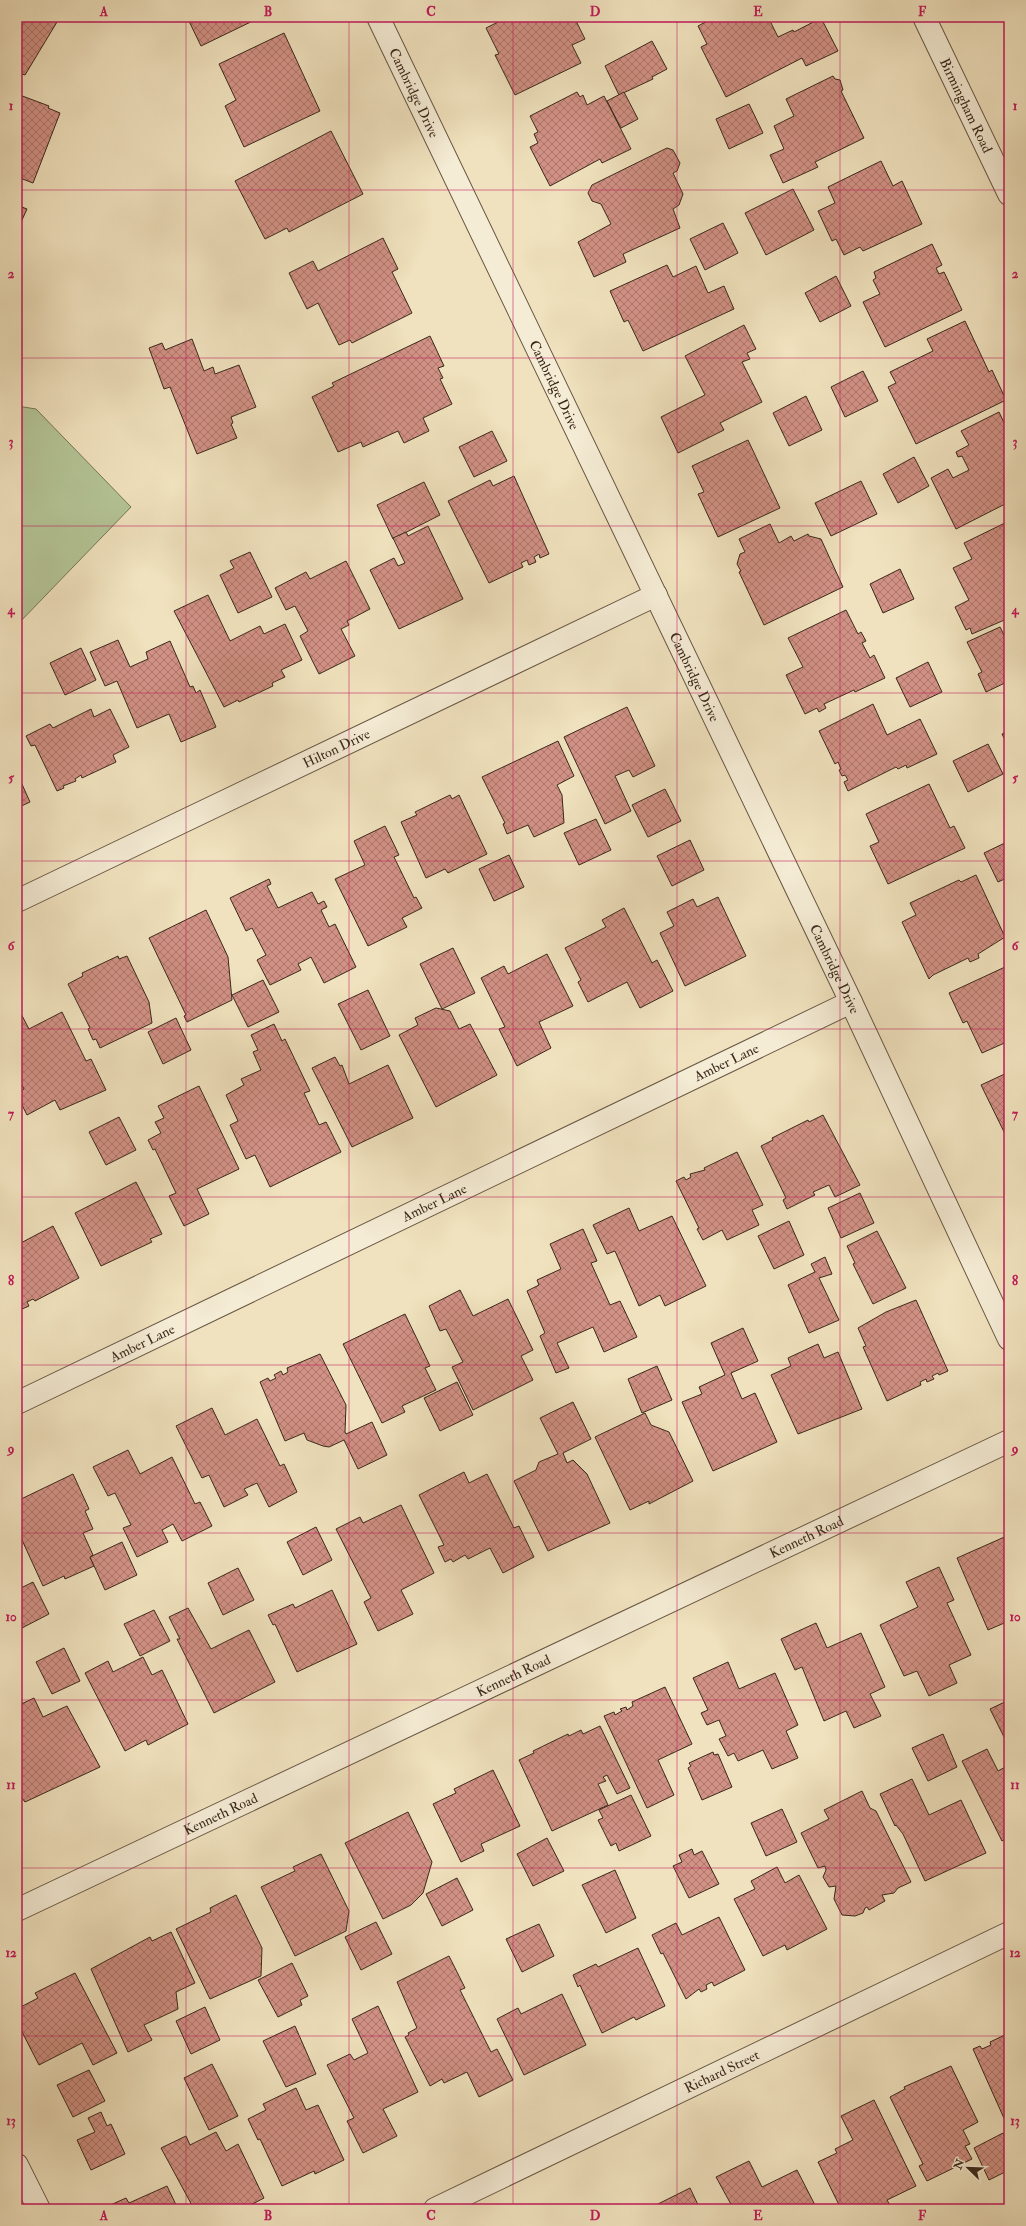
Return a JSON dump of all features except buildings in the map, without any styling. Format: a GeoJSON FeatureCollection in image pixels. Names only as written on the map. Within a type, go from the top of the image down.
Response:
{"type":"FeatureCollection","features":[{"type":"Feature","properties":{"kind":"street","name":"Cambridge Drive"},"geometry":{"type":"LineString","coordinates":[[378,17],[851,1002],[1009,1339]]}},
{"type":"Feature","properties":{"kind":"street","name":"Birmingham Road"},"geometry":{"type":"LineString","coordinates":[[924,17],[1009,194]]}},
{"type":"Feature","properties":{"kind":"street","name":"Hilton Drive"},"geometry":{"type":"LineString","coordinates":[[17,901],[656,595]]}},
{"type":"Feature","properties":{"kind":"street","name":"Amber Lane"},"geometry":{"type":"LineString","coordinates":[[17,1402],[851,1002]]}},
{"type":"Feature","properties":{"kind":"street","name":"Kenneth Road"},"geometry":{"type":"LineString","coordinates":[[17,1910],[1009,1441]]}},
{"type":"Feature","properties":{"kind":"street","name":"Richard Street"},"geometry":{"type":"LineString","coordinates":[[435,2209],[1009,1933]]}},
{"type":"Feature","properties":{"kind":"street"},"geometry":{"type":"LineString","coordinates":[[17,2166],[38,2209]]}},
{"type":"Feature","properties":{"kind":"green space"},"geometry":{"type":"Polygon","coordinates":[[[17,406],[36,409],[131,507],[17,625],[17,406]]]}}]}
